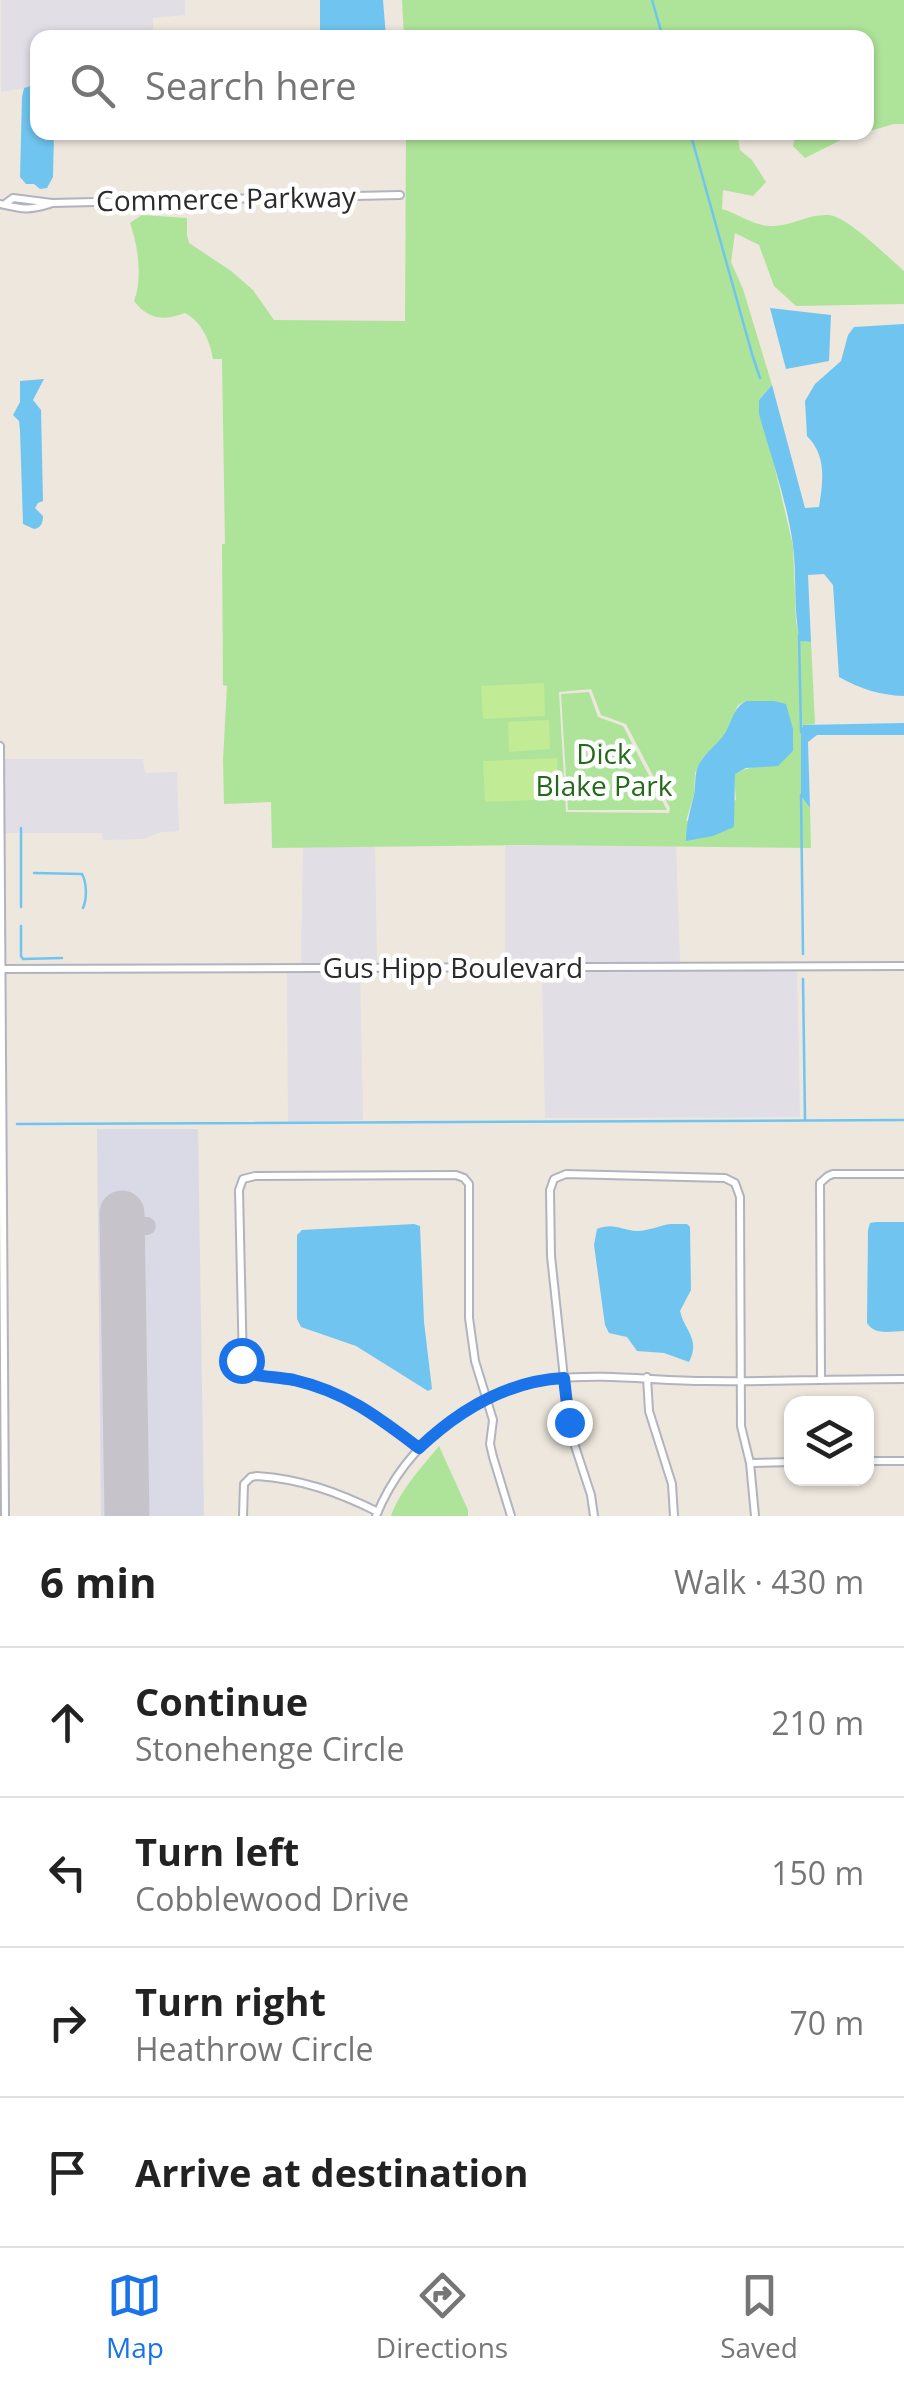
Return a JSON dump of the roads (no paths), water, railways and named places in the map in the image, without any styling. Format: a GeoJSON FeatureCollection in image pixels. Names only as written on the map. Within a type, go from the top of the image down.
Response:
{"type":"FeatureCollection","features":[{"type":"Feature","properties":{"kind":"street","name":"Commerce Parkway"},"geometry":{"type":"LineString","coordinates":[[2,204],[12,209],[52,204],[400,195]]}},
{"type":"Feature","properties":{"kind":"street"},"geometry":{"type":"LineString","coordinates":[[0,746],[5,1516]]}},
{"type":"Feature","properties":{"kind":"street","name":"Gus Hipp Boulevard"},"geometry":{"type":"LineString","coordinates":[[2,969],[904,966]]}},
{"type":"Feature","properties":{"kind":"street"},"geometry":{"type":"LineString","coordinates":[[419,1448],[385,1420],[334,1393],[294,1380],[247,1373],[242,1368],[239,1190],[249,1176],[456,1174],[469,1184],[469,1318],[475,1361],[493,1420],[490,1444],[512,1516]]}},
{"type":"Feature","properties":{"kind":"street"},"geometry":{"type":"LineString","coordinates":[[594,1516],[592,1495],[572,1434],[550,1256],[550,1190],[554,1179],[566,1174],[725,1178],[735,1182],[740,1196],[741,1426],[750,1462],[755,1516]]}},
{"type":"Feature","properties":{"kind":"street"},"geometry":{"type":"LineString","coordinates":[[821,1380],[820,1183],[833,1174],[904,1174]]}},
{"type":"Feature","properties":{"kind":"street"},"geometry":{"type":"LineString","coordinates":[[243,1516],[244,1484],[256,1476],[315,1484],[377,1514],[388,1490],[419,1448],[461,1412],[531,1383],[564,1378],[904,1379]]}},
{"type":"Feature","properties":{"kind":"street"},"geometry":{"type":"LineString","coordinates":[[647,1378],[648,1411],[672,1484],[674,1516]]}},
{"type":"Feature","properties":{"kind":"street"},"geometry":{"type":"LineString","coordinates":[[874,1461],[904,1461]]}},
{"type":"Feature","properties":{"kind":"street"},"geometry":{"type":"LineString","coordinates":[[750,1462],[784,1462]]}},
{"type":"Feature","properties":{"kind":"water"},"geometry":{"type":"Polygon","coordinates":[[[320,0],[383,0],[385,30],[320,30],[320,0]]]}},
{"type":"Feature","properties":{"kind":"water"},"geometry":{"type":"Polygon","coordinates":[[[30,86],[30,140],[54,140],[53,177],[47,188],[26,184],[20,177],[24,88],[30,86]]]}},
{"type":"Feature","properties":{"kind":"water"},"geometry":{"type":"Polygon","coordinates":[[[770,308],[831,315],[829,361],[786,369],[770,308]]]}},
{"type":"Feature","properties":{"kind":"water"},"geometry":{"type":"Polygon","coordinates":[[[904,324],[904,696],[870,691],[839,677],[833,585],[824,574],[808,575],[811,642],[800,641],[790,529],[759,414],[759,400],[772,385],[805,508],[819,507],[822,469],[818,452],[807,436],[805,401],[815,384],[841,361],[854,327],[904,324]]]}},
{"type":"Feature","properties":{"kind":"water"},"geometry":{"type":"Polygon","coordinates":[[[44,379],[33,400],[41,410],[43,501],[35,508],[43,516],[42,523],[34,529],[23,524],[20,431],[19,421],[13,415],[20,402],[20,381],[44,379]]]}},
{"type":"Feature","properties":{"kind":"water"},"geometry":{"type":"Polygon","coordinates":[[[746,701],[786,704],[793,729],[793,751],[778,766],[746,768],[735,774],[734,827],[686,841],[699,764],[746,701]]]}},
{"type":"Feature","properties":{"kind":"water"},"geometry":{"type":"Polygon","coordinates":[[[904,723],[904,735],[817,735],[808,742],[810,808],[801,796],[803,725],[904,723]]]}},
{"type":"Feature","properties":{"kind":"water"},"geometry":{"type":"Polygon","coordinates":[[[904,1222],[904,1331],[879,1331],[867,1323],[868,1230],[870,1223],[904,1222]]]}},
{"type":"Feature","properties":{"kind":"water"},"geometry":{"type":"Polygon","coordinates":[[[671,1224],[690,1227],[691,1290],[680,1311],[692,1341],[689,1362],[664,1353],[637,1351],[627,1337],[609,1333],[594,1245],[597,1229],[602,1227],[637,1231],[671,1224]]]}},
{"type":"Feature","properties":{"kind":"water"},"geometry":{"type":"Polygon","coordinates":[[[420,1226],[424,1322],[432,1389],[428,1391],[356,1346],[301,1327],[297,1319],[297,1235],[302,1230],[420,1226]]]}},
{"type":"Feature","properties":{"kind":"waterway"},"geometry":{"type":"LineString","coordinates":[[652,0],[661,30]]}},
{"type":"Feature","properties":{"kind":"waterway"},"geometry":{"type":"LineString","coordinates":[[692,140],[760,378]]}},
{"type":"Feature","properties":{"kind":"waterway"},"geometry":{"type":"LineString","coordinates":[[799,635],[801,732]]}},
{"type":"Feature","properties":{"kind":"waterway"},"geometry":{"type":"LineString","coordinates":[[801,795],[803,954]]}},
{"type":"Feature","properties":{"kind":"waterway"},"geometry":{"type":"LineString","coordinates":[[21,828],[21,907]]}},
{"type":"Feature","properties":{"kind":"waterway"},"geometry":{"type":"LineString","coordinates":[[34,873],[82,874],[86,891],[83,908]]}},
{"type":"Feature","properties":{"kind":"waterway"},"geometry":{"type":"LineString","coordinates":[[21,926],[23,959],[62,958]]}},
{"type":"Feature","properties":{"kind":"waterway"},"geometry":{"type":"LineString","coordinates":[[803,979],[805,1119]]}},
{"type":"Feature","properties":{"kind":"waterway"},"geometry":{"type":"LineString","coordinates":[[17,1124],[904,1120]]}},
{"type":"Feature","properties":{"kind":"park label","name":"Dick Blake Park"},"geometry":{"type":"Point","coordinates":[604,770]}}]}
